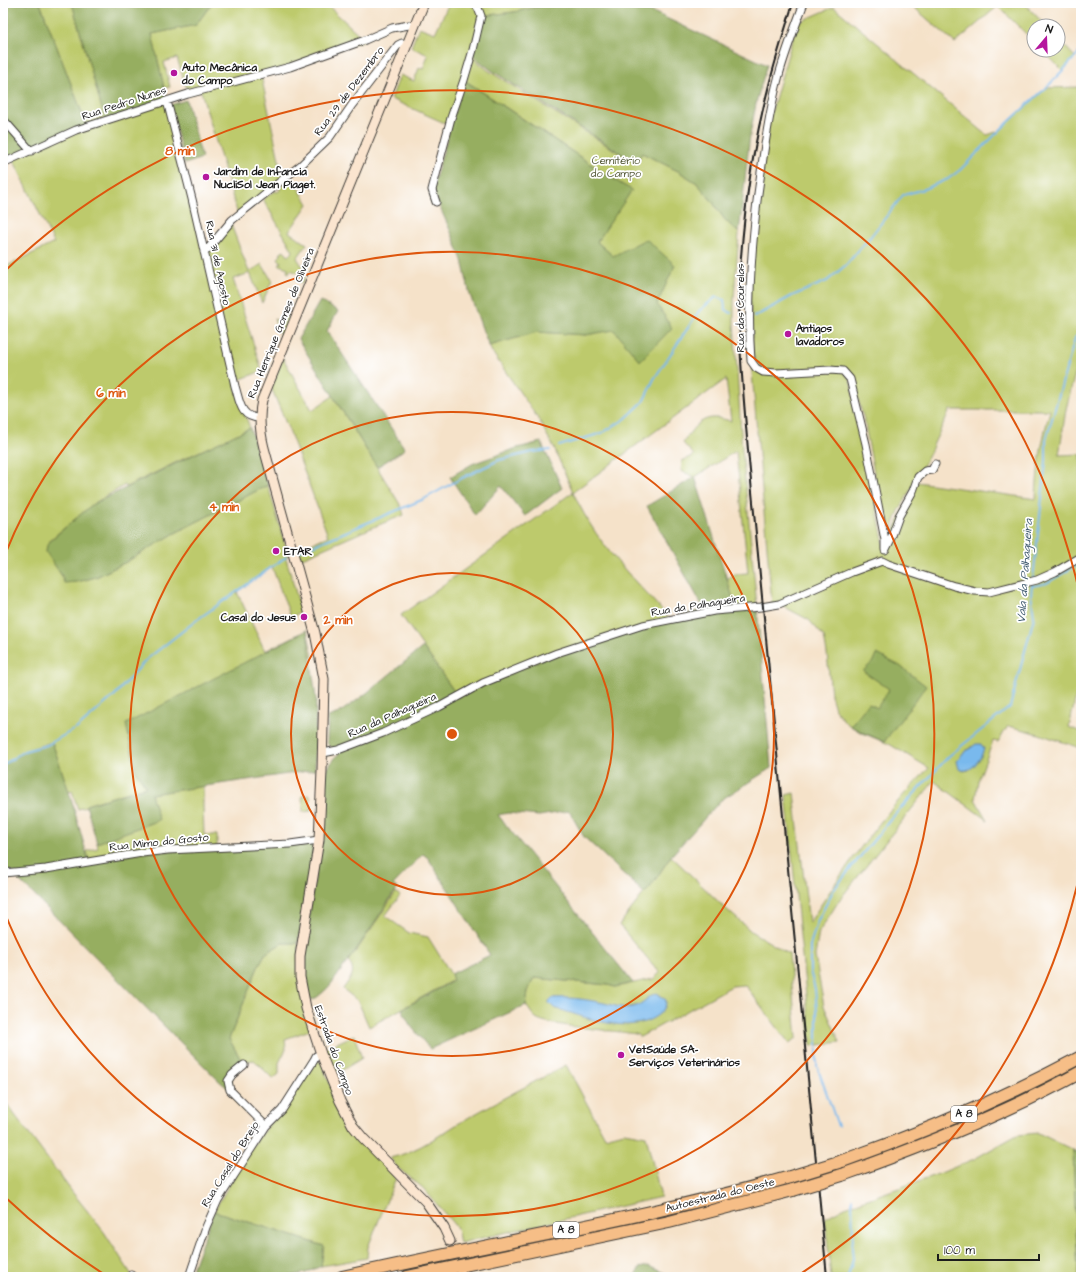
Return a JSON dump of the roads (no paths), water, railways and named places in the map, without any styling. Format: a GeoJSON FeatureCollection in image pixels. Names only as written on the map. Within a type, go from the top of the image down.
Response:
{"type":"FeatureCollection","features":[{"type":"Feature","properties":{"kind":"highway","name":"Autoestrada do Oeste"},"geometry":{"type":"LineString","coordinates":[[342,1277],[640,1214],[744,1190],[790,1177],[912,1135],[964,1114],[1081,1057]]}},
{"type":"Feature","properties":{"kind":"highway","name":"Autoestrada do Oeste"},"geometry":{"type":"LineString","coordinates":[[407,1277],[669,1222],[793,1190],[842,1175],[925,1145],[1003,1111],[1081,1072]]}},
{"type":"Feature","properties":{"kind":"street","name":"Rua Henrique Gomes de Oliveira"},"geometry":{"type":"LineString","coordinates":[[321,807],[324,679],[320,653],[263,442],[260,418],[262,400],[424,3]]}},
{"type":"Feature","properties":{"kind":"street"},"geometry":{"type":"LineString","coordinates":[[436,202],[432,190],[451,118],[473,50],[481,16],[478,8],[473,3]]}},
{"type":"Feature","properties":{"kind":"street","name":"Rua das Courelas"},"geometry":{"type":"LineString","coordinates":[[804,3],[779,75],[764,147],[752,241],[749,283],[751,361],[756,368],[763,372],[843,371],[850,379],[866,444],[885,540],[885,550]]}},
{"type":"Feature","properties":{"kind":"street","name":"Rua Pedro Nunes"},"geometry":{"type":"LineString","coordinates":[[3,163],[76,130],[167,101],[290,67],[392,28],[415,24]]}},
{"type":"Feature","properties":{"kind":"street","name":"Rua 29 de Dezembro"},"geometry":{"type":"LineString","coordinates":[[204,252],[232,220],[301,165],[328,140],[352,104],[398,45],[407,44]]}},
{"type":"Feature","properties":{"kind":"street","name":"Rua 31 de Agosto"},"geometry":{"type":"LineString","coordinates":[[167,101],[192,199],[234,386],[242,410],[247,416],[252,418],[260,418]]}},
{"type":"Feature","properties":{"kind":"street"},"geometry":{"type":"LineString","coordinates":[[3,119],[31,151]]}},
{"type":"Feature","properties":{"kind":"street"},"geometry":{"type":"LineString","coordinates":[[935,464],[932,470],[925,471],[918,477],[915,487],[898,516],[882,561],[936,581],[975,591],[989,592],[1034,580],[1055,572],[1081,557]]}},
{"type":"Feature","properties":{"kind":"street","name":"Rua da Palhagueira"},"geometry":{"type":"LineString","coordinates":[[323,753],[338,750],[384,733],[439,707],[483,683],[557,652],[643,625],[714,611],[779,604],[852,572],[882,561]]}},
{"type":"Feature","properties":{"kind":"street","name":"Estrada do Campo"},"geometry":{"type":"LineString","coordinates":[[321,807],[319,840],[301,944],[300,968],[306,1008],[321,1054],[340,1101],[358,1132],[423,1199],[437,1217],[450,1241]]}},
{"type":"Feature","properties":{"kind":"street","name":"Rua Mimo do Gosto"},"geometry":{"type":"LineString","coordinates":[[3,873],[46,869],[142,853],[202,848],[290,844],[319,840]]}},
{"type":"Feature","properties":{"kind":"street","name":"Rua Casal do Brejo"},"geometry":{"type":"LineString","coordinates":[[189,1277],[218,1200],[266,1126],[280,1113],[316,1056],[321,1054]]}},
{"type":"Feature","properties":{"kind":"street"},"geometry":{"type":"LineString","coordinates":[[244,1065],[232,1075],[228,1081],[230,1090],[266,1126]]}},
{"type":"Feature","properties":{"kind":"water"},"geometry":{"type":"Polygon","coordinates":[[[976,744],[981,744],[984,749],[981,757],[975,765],[968,770],[959,769],[957,761],[962,754],[976,744]]]}},
{"type":"Feature","properties":{"kind":"water"},"geometry":{"type":"Polygon","coordinates":[[[657,993],[666,1000],[663,1010],[658,1015],[646,1021],[634,1024],[620,1025],[592,1020],[554,1008],[549,1003],[552,998],[570,998],[620,1007],[633,1007],[657,993]]]}},
{"type":"Feature","properties":{"kind":"waterway"},"geometry":{"type":"LineString","coordinates":[[754,317],[792,296],[827,281],[846,265],[903,195],[924,189],[948,179],[960,170],[999,131],[1049,85],[1081,51]]}},
{"type":"Feature","properties":{"kind":"waterway"},"geometry":{"type":"LineString","coordinates":[[559,446],[602,433],[625,419],[643,402],[654,379],[699,311],[716,297],[724,300],[725,309],[731,313]]}},
{"type":"Feature","properties":{"kind":"waterway","name":"Vala da Palhagueira"},"geometry":{"type":"LineString","coordinates":[[1033,579],[1046,461],[1046,440],[1075,338],[1081,331]]}},
{"type":"Feature","properties":{"kind":"waterway"},"geometry":{"type":"LineString","coordinates":[[300,551],[424,499],[499,460],[533,452],[550,450]]}},
{"type":"Feature","properties":{"kind":"waterway"},"geometry":{"type":"LineString","coordinates":[[147,659],[198,619],[286,557]]}},
{"type":"Feature","properties":{"kind":"waterway"},"geometry":{"type":"LineString","coordinates":[[1032,586],[1047,583],[1081,563]]}},
{"type":"Feature","properties":{"kind":"waterway","name":"Vala da Palhagueira"},"geometry":{"type":"LineString","coordinates":[[838,1126],[817,1066],[817,1012],[815,989],[810,971],[810,945],[818,920],[834,889],[890,820],[949,756],[1010,707],[1034,617],[1031,595],[1032,583]]}},
{"type":"Feature","properties":{"kind":"waterway"},"geometry":{"type":"LineString","coordinates":[[76,729],[114,696],[146,660]]}},
{"type":"Feature","properties":{"kind":"waterway"},"geometry":{"type":"LineString","coordinates":[[3,765],[24,751],[47,745],[73,730]]}},
{"type":"Feature","properties":{"kind":"waterway"},"geometry":{"type":"LineString","coordinates":[[848,1277],[853,1259],[852,1199]]}},
{"type":"Feature","properties":{"kind":"railway"},"geometry":{"type":"LineString","coordinates":[[793,3],[763,108],[754,154],[742,247],[739,315],[748,450],[827,1277]]}},
{"type":"Feature","properties":{"kind":"place","name":"Auto Mecânica do Campo"},"geometry":{"type":"Point","coordinates":[174,73]}},
{"type":"Feature","properties":{"kind":"place","name":"Jardim de Infancia NucliSol Jean Piaget."},"geometry":{"type":"Point","coordinates":[206,177]}},
{"type":"Feature","properties":{"kind":"place","name":"Antigos lavadoros"},"geometry":{"type":"Point","coordinates":[788,334]}},
{"type":"Feature","properties":{"kind":"place","name":"ETAR"},"geometry":{"type":"Point","coordinates":[276,551]}},
{"type":"Feature","properties":{"kind":"place","name":"Casal do Jesus"},"geometry":{"type":"Point","coordinates":[304,617]}},
{"type":"Feature","properties":{"kind":"place","name":"VetSaúde SA- Serviços Veterinários"},"geometry":{"type":"Point","coordinates":[621,1055]}},
{"type":"Feature","properties":{"kind":"park label","name":"Cemitério do Campo"},"geometry":{"type":"Point","coordinates":[616,166]}}]}
